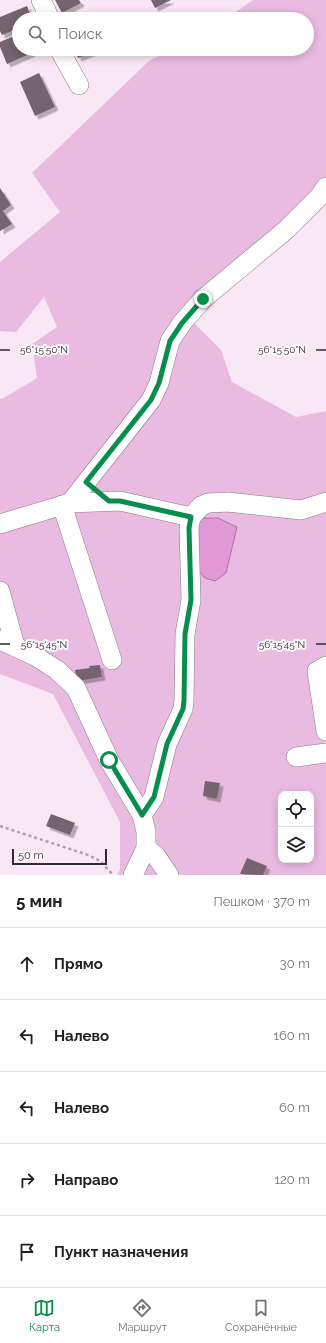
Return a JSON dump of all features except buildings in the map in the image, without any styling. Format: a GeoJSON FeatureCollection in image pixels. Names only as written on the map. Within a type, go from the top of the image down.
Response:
{"type":"FeatureCollection","features":[{"type":"Feature","properties":{"kind":"street"},"geometry":{"type":"LineString","coordinates":[[41,0],[47,12]]}},
{"type":"Feature","properties":{"kind":"street"},"geometry":{"type":"LineString","coordinates":[[63,56],[79,85]]}},
{"type":"Feature","properties":{"kind":"street"},"geometry":{"type":"LineString","coordinates":[[66,504],[86,482],[151,400],[159,383],[170,341],[182,323],[203,299],[287,229],[319,197],[326,187]]}},
{"type":"Feature","properties":{"kind":"street"},"geometry":{"type":"LineString","coordinates":[[86,482],[109,501]]}},
{"type":"Feature","properties":{"kind":"street"},"geometry":{"type":"LineString","coordinates":[[0,524],[66,504],[109,501],[120,501],[191,517]]}},
{"type":"Feature","properties":{"kind":"street"},"geometry":{"type":"LineString","coordinates":[[142,815],[154,797],[167,744],[183,709],[185,634],[191,600],[189,528],[191,517],[201,506],[208,503],[228,502],[301,510],[326,502]]}},
{"type":"Feature","properties":{"kind":"street"},"geometry":{"type":"LineString","coordinates":[[66,504],[112,660]]}},
{"type":"Feature","properties":{"kind":"street"},"geometry":{"type":"LineString","coordinates":[[0,591],[8,643],[35,656],[57,670],[76,688],[109,760],[142,815],[146,832],[146,848],[133,875]]}},
{"type":"Feature","properties":{"kind":"street"},"geometry":{"type":"LineString","coordinates":[[326,666],[317,671],[326,731]]}},
{"type":"Feature","properties":{"kind":"street"},"geometry":{"type":"LineString","coordinates":[[296,757],[326,753]]}},
{"type":"Feature","properties":{"kind":"street"},"geometry":{"type":"LineString","coordinates":[[146,848],[156,856],[169,875]]}},
{"type":"Feature","properties":{"kind":"path"},"geometry":{"type":"LineString","coordinates":[[0,826],[88,855],[100,861],[113,875]]}},
{"type":"Feature","properties":{"kind":"shaded area"},"geometry":{"type":"Polygon","coordinates":[[[253,0],[326,0],[326,178],[186,315],[221,350],[232,382],[296,417],[326,411],[326,875],[117,875],[120,869],[120,822],[53,694],[0,674],[0,398],[2,399],[37,378],[32,344],[57,327],[44,297],[16,332],[0,331],[0,262],[60,212],[32,173],[150,60],[159,56],[314,56],[314,12],[236,12],[253,0]]]}},
{"type":"Feature","properties":{"kind":"shaded area"},"geometry":{"type":"Polygon","coordinates":[[[204,518],[218,518],[237,527],[226,573],[215,581],[205,578],[198,570],[194,524],[204,518]]]}},
{"type":"Feature","properties":{"kind":"route"},"geometry":{"type":"LineString","coordinates":[[109,760],[142,815],[154,797],[167,744],[183,709],[185,634],[191,600],[189,528],[191,517],[120,501],[109,501],[86,482],[151,400],[159,383],[170,341],[182,323],[203,299]]}}]}
